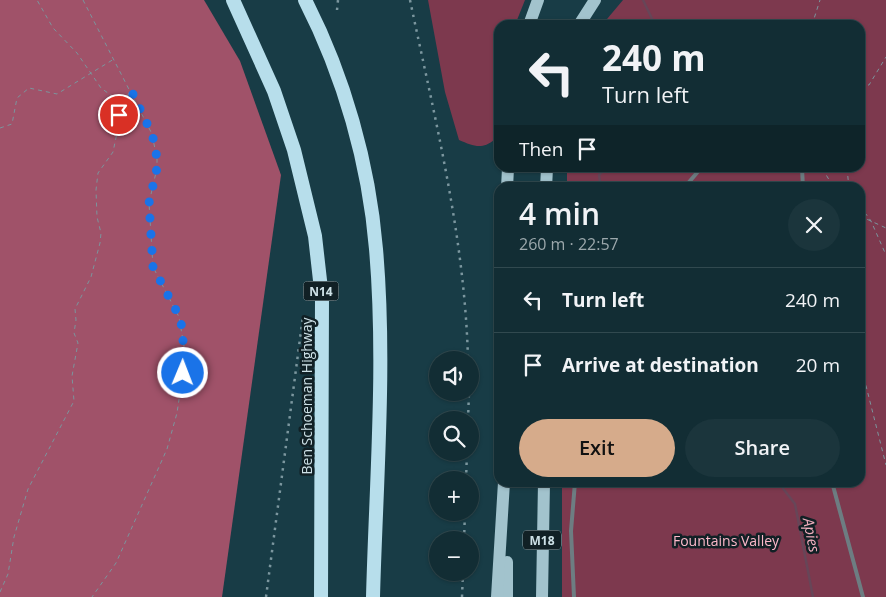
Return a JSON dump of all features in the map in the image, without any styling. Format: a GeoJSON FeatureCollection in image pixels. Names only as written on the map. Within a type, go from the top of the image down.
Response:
{"type":"FeatureCollection","features":[{"type":"Feature","properties":{"kind":"highway","name":"Ben Schoeman Highway"},"geometry":{"type":"LineString","coordinates":[[232,0],[274,92],[294,150],[315,236],[322,298],[321,597]]}},
{"type":"Feature","properties":{"kind":"highway"},"geometry":{"type":"LineString","coordinates":[[305,0],[327,47],[351,119],[362,163],[376,249],[380,342],[373,597]]}},
{"type":"Feature","properties":{"kind":"main road"},"geometry":{"type":"LineString","coordinates":[[531,20],[538,0]]}},
{"type":"Feature","properties":{"kind":"main road"},"geometry":{"type":"LineString","coordinates":[[582,20],[595,0]]}},
{"type":"Feature","properties":{"kind":"main road"},"geometry":{"type":"LineString","coordinates":[[497,597],[505,487]]}},
{"type":"Feature","properties":{"kind":"main road","name":"M18"},"geometry":{"type":"LineString","coordinates":[[505,487],[507,597]]}},
{"type":"Feature","properties":{"kind":"main road","name":"M18"},"geometry":{"type":"LineString","coordinates":[[542,597],[544,487]]}},
{"type":"Feature","properties":{"kind":"lane"},"geometry":{"type":"LineString","coordinates":[[689,182],[698,172]]}},
{"type":"Feature","properties":{"kind":"lane"},"geometry":{"type":"LineString","coordinates":[[574,597],[571,531],[575,487]]}},
{"type":"Feature","properties":{"kind":"lane"},"geometry":{"type":"LineString","coordinates":[[833,487],[863,597]]}},
{"type":"Feature","properties":{"kind":"path"},"geometry":{"type":"LineString","coordinates":[[38,0],[53,28],[77,53],[101,88],[123,104]]}},
{"type":"Feature","properties":{"kind":"path"},"geometry":{"type":"LineString","coordinates":[[83,0],[152,134],[156,150],[157,168],[149,203],[153,267],[179,316],[183,331],[183,373],[177,413],[167,448],[116,564],[92,597]]}},
{"type":"Feature","properties":{"kind":"path"},"geometry":{"type":"LineString","coordinates":[[814,20],[820,0]]}},
{"type":"Feature","properties":{"kind":"path"},"geometry":{"type":"LineString","coordinates":[[865,85],[869,85],[886,57]]}},
{"type":"Feature","properties":{"kind":"path"},"geometry":{"type":"LineString","coordinates":[[0,128],[12,124],[16,98],[29,88],[57,94],[114,59]]}},
{"type":"Feature","properties":{"kind":"path"},"geometry":{"type":"LineString","coordinates":[[0,592],[8,574],[14,537],[28,489],[74,401],[72,376],[78,343],[74,333],[75,309],[91,277],[100,243],[101,233],[97,218],[96,190],[98,173],[113,152],[119,127],[119,115],[131,90]]}},
{"type":"Feature","properties":{"kind":"path"},"geometry":{"type":"LineString","coordinates":[[865,213],[871,221],[886,255]]}},
{"type":"Feature","properties":{"kind":"path"},"geometry":{"type":"LineString","coordinates":[[865,218],[886,228]]}},
{"type":"Feature","properties":{"kind":"path"},"geometry":{"type":"LineString","coordinates":[[865,386],[886,465]]}},
{"type":"Feature","properties":{"kind":"green space"},"geometry":{"type":"Polygon","coordinates":[[[428,0],[525,0],[517,20],[494,20],[494,140],[481,146],[459,140],[445,92],[428,0]]]}},
{"type":"Feature","properties":{"kind":"green space","name":"Fountains Valley"},"geometry":{"type":"Polygon","coordinates":[[[623,0],[886,0],[886,597],[562,597],[562,487],[865,487],[865,182],[567,182],[567,172],[865,172],[865,20],[606,20],[623,0]]]}},
{"type":"Feature","properties":{"kind":"shaded area"},"geometry":{"type":"Polygon","coordinates":[[[0,0],[204,0],[240,61],[281,175],[222,597],[0,597],[0,0]]]}},
{"type":"Feature","properties":{"kind":"waterway","name":"Apies"},"geometry":{"type":"LineString","coordinates":[[643,0],[653,20]]}},
{"type":"Feature","properties":{"kind":"waterway","name":"Apies"},"geometry":{"type":"LineString","coordinates":[[600,182],[599,175],[602,172]]}},
{"type":"Feature","properties":{"kind":"waterway","name":"Apies"},"geometry":{"type":"LineString","coordinates":[[782,487],[795,504],[813,597]]}},
{"type":"Feature","properties":{"kind":"railway"},"geometry":{"type":"LineString","coordinates":[[337,10],[338,0]]}},
{"type":"Feature","properties":{"kind":"railway"},"geometry":{"type":"LineString","coordinates":[[410,0],[439,134],[455,224],[466,314],[468,351]]}},
{"type":"Feature","properties":{"kind":"railway"},"geometry":{"type":"LineString","coordinates":[[266,597],[303,316]]}},
{"type":"Feature","properties":{"kind":"railway"},"geometry":{"type":"LineString","coordinates":[[468,411],[469,401]]}},
{"type":"Feature","properties":{"kind":"railway"},"geometry":{"type":"LineString","coordinates":[[466,471],[467,461]]}},
{"type":"Feature","properties":{"kind":"railway"},"geometry":{"type":"LineString","coordinates":[[464,531],[465,521]]}},
{"type":"Feature","properties":{"kind":"railway"},"geometry":{"type":"LineString","coordinates":[[462,597],[463,581]]}},
{"type":"Feature","properties":{"kind":"route"},"geometry":{"type":"LineString","coordinates":[[119,115],[131,90],[152,134],[156,150],[157,168],[149,203],[153,267],[158,280],[170,295],[179,316],[183,331],[183,373]]}}]}
